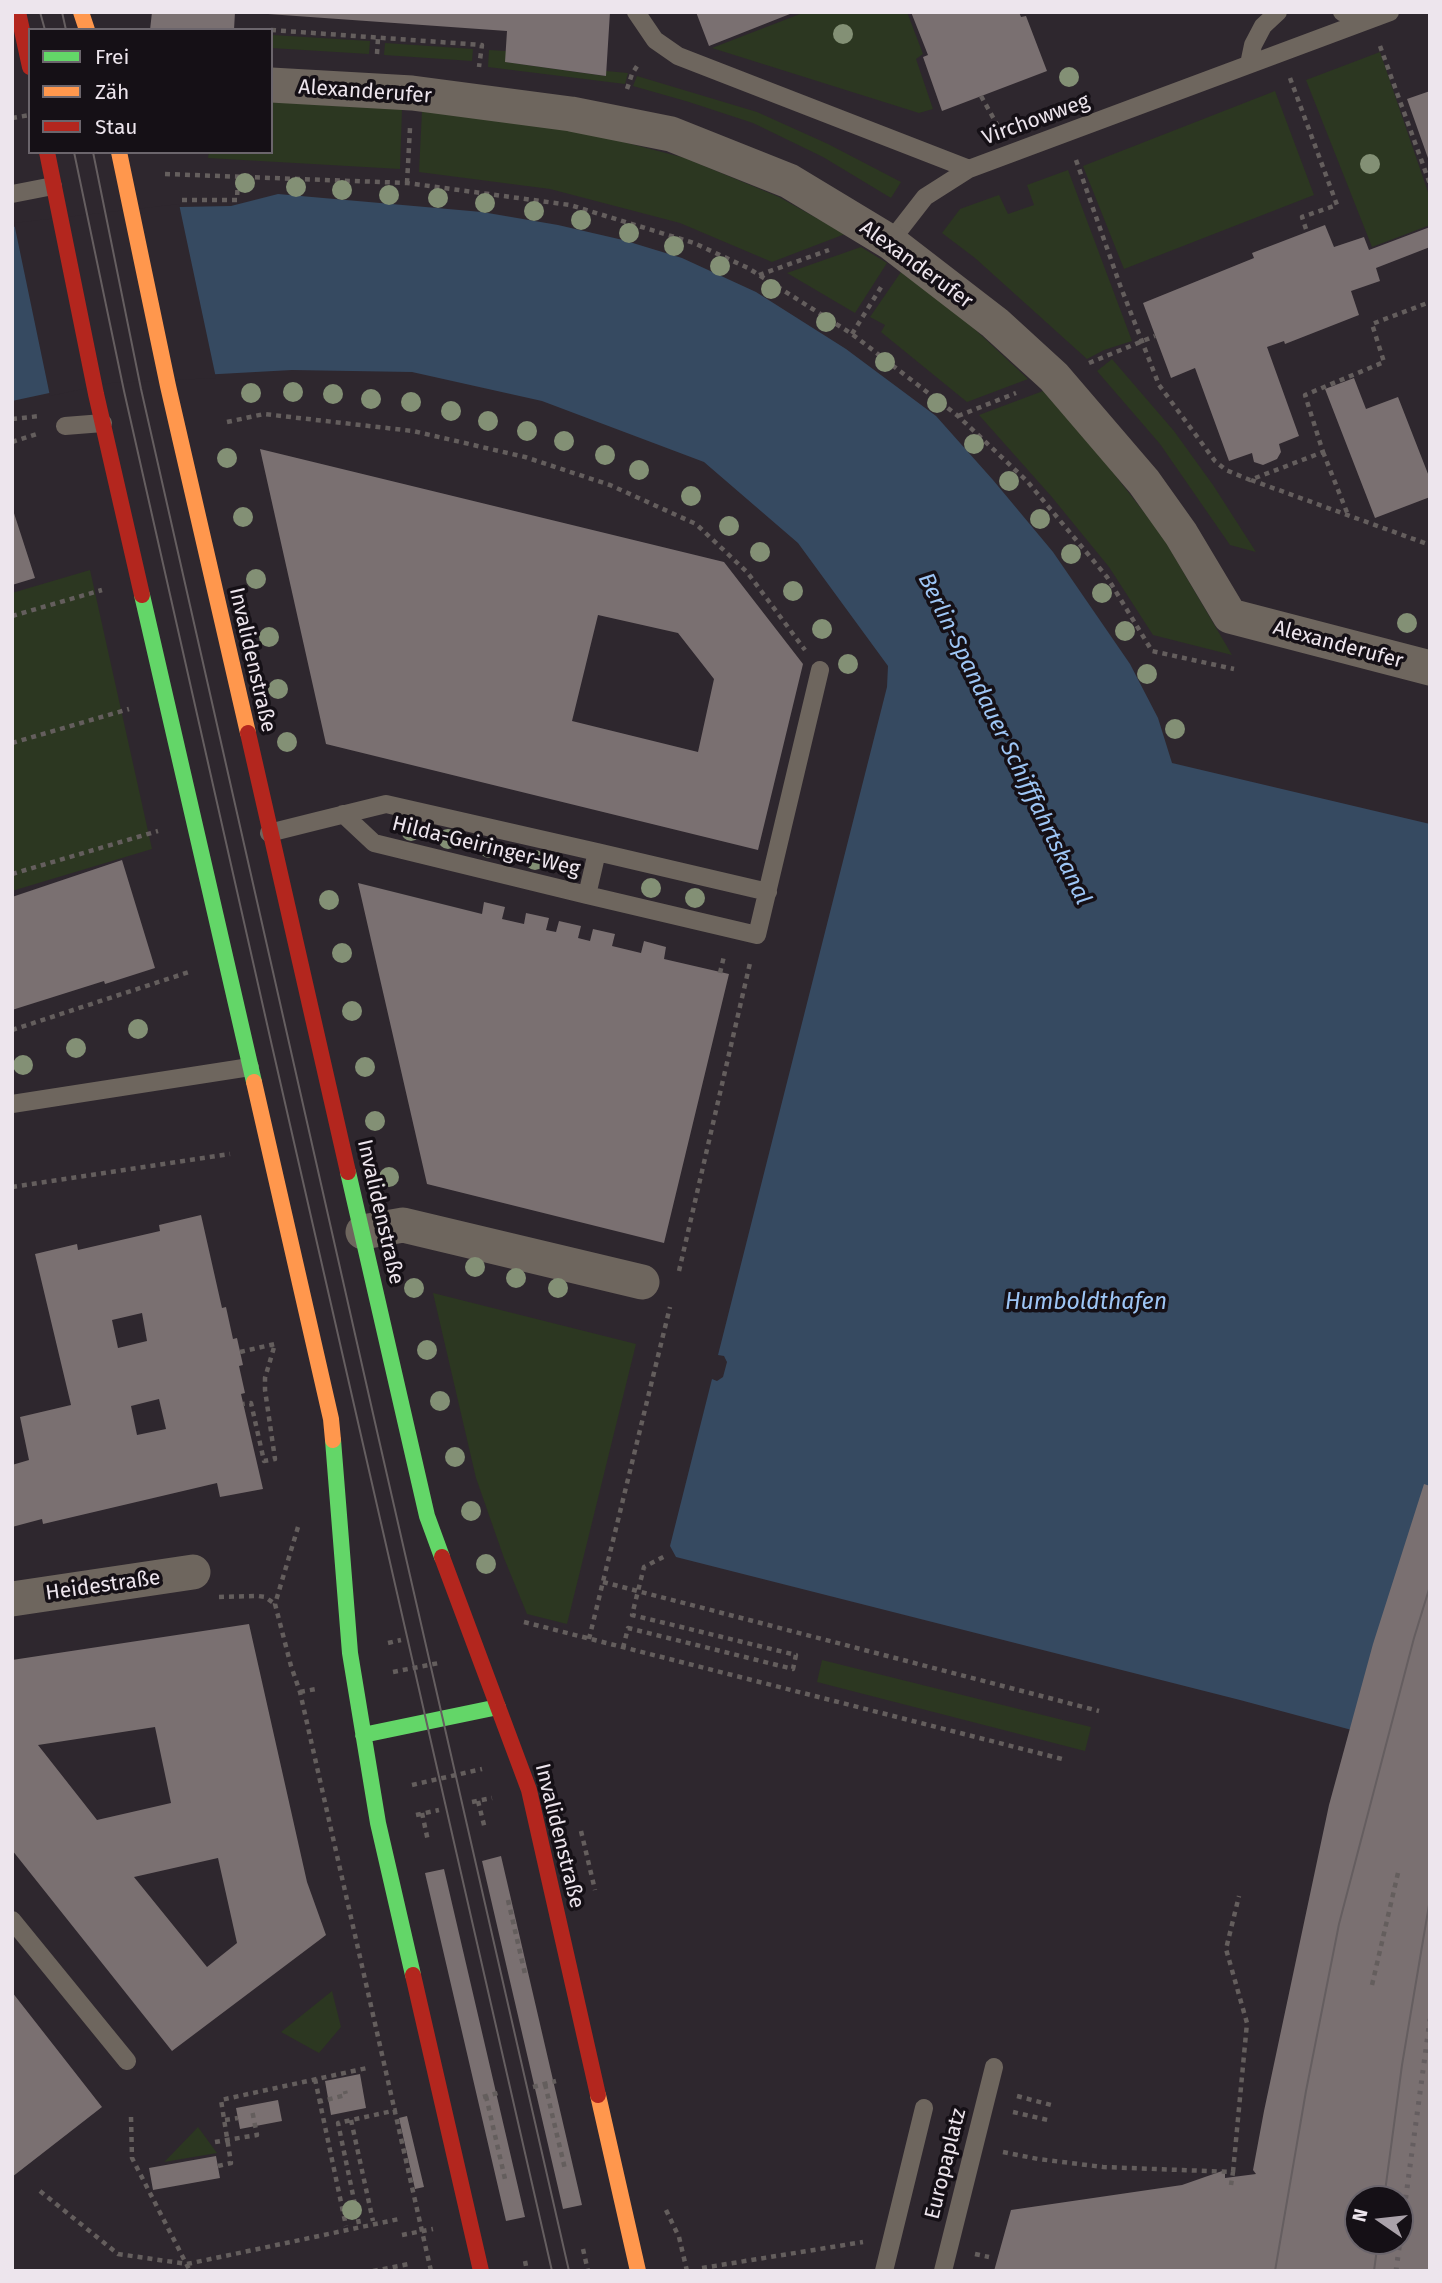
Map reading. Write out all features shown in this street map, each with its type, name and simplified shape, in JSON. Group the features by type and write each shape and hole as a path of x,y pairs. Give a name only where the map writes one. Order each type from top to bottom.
{"main road":[{"path":"18,12 28,58"},
{"path":"47,154 96,394 331,1419 350,1653 363,1735 481,2271"},
{"name":"Invalidenstraße","path":"119,154 168,386 427,1516 529,1790 638,2271"},
{"path":"363,1735 498,1707"}],"street":[{"name":"Alexanderufer","path":"273,85 412,93 571,114 671,134 789,181 889,242 995,323 1054,377 1144,482 1181,534 1230,616 1430,668"},
{"path":"363,1232 403,1225 642,1283"},
{"name":"Heidestraße","path":"12,1599 193,1573"}],"lane":[{"name":"Virchowweg","path":"636,12 655,40 678,56 969,169 1390,12"},
{"path":"1249,65 1253,45 1263,26 1278,12"},
{"path":"1342,12 1367,21"},
{"path":"889,242 925,197 969,169"},
{"path":"12,194 54,186"},
{"path":"65,426 103,423"},
{"path":"757,934 820,670"},
{"name":"Hilda-Geiringer-Weg","path":"269,833 386,804 768,892"},
{"name":"Hilda-Geiringer-Weg","path":"344,814 374,843 757,934"},
{"name":"Hilda-Geiringer-Weg","path":"587,895 597,852"},
{"path":"12,1104 250,1067"},
{"path":"12,1920 127,2061"},
{"name":"Europaplatz","path":"943,2271 994,2067"},
{"name":"Europaplatz","path":"884,2271 924,2108"}],"path":[{"path":"1367,21 1430,184"},
{"path":"273,30 482,45 477,79"},
{"path":"1281,53 1337,205 1302,217 1307,232"},
{"path":"981,96 1013,153"},
{"path":"1067,132 1120,285 1161,387 1215,461 1226,470 1250,480 1430,545"},
{"path":"165,174 407,183 570,205 694,243 759,275 852,334 958,416 1027,481 1098,566 1152,650 1234,669"},
{"path":"182,200 237,200 238,176"},
{"path":"759,275 889,242"},
{"path":"852,334 889,242"},
{"path":"1348,514 1304,395 1384,362 1372,324 1430,302"},
{"path":"1108,355 1155,336"},
{"path":"958,416 1054,377"},
{"path":"227,422 264,414 413,431 525,457 610,485 696,524 747,572 820,670"},
{"path":"12,419 45,416"},
{"path":"1250,480 1323,452"},
{"path":"12,616 107,589"},
{"path":"795,653 799,641"},
{"path":"12,743 122,710"},
{"path":"12,874 159,831"},
{"path":"677,1276 757,934"},
{"path":"12,1030 193,971"},
{"path":"12,1187 234,1154"},
{"path":"589,1640 671,1303"},
{"path":"240,1352 275,1345 265,1378 275,1459 264,1461 251,1403 243,1404"},
{"path":"623,1648 628,1628 793,1669 796,1655 632,1615 644,1567 667,1555"},
{"path":"193,1573 213,1598 258,1596 275,1604 300,1692 431,2271"},
{"path":"603,1582 1099,1711"},
{"path":"524,1622 1066,1759"},
{"path":"383,1644 401,1640"},
{"path":"300,1692 478,1653"},
{"path":"326,1805 519,1761"},
{"path":"478,1801 485,1829"},
{"path":"413,1815 439,1810"},
{"path":"422,1813 428,1841"},
{"path":"1372,1985 1398,1873"},
{"path":"1231,2185 1247,2023 1226,1949 1239,1896"},
{"path":"508,1900 525,1974"},
{"path":"218,2166 231,2163 221,2100 367,2068"},
{"path":"315,2079 346,2226"},
{"path":"533,2087 556,2081"},
{"path":"545,2084 565,2169"},
{"path":"317,2102 346,2095 345,2091"},
{"path":"475,2099 498,2093"},
{"path":"486,2096 505,2179"},
{"path":"986,2098 1055,2106"},
{"path":"986,2098 1052,2121"},
{"path":"323,2117 338,2123 408,2108"},
{"path":"215,2142 257,2135 252,2110"},
{"path":"131,2117 132,2158 190,2271"},
{"path":"225,2120 238,2118"},
{"path":"351,2119 373,2221"},
{"path":"338,2123 359,2224"},
{"path":"974,2146 1038,2159 1103,2167 1233,2172"},
{"path":"40,2191 118,2254 187,2264 399,2219"},
{"path":"402,2235 435,2229"},
{"path":"702,2268 892,2237"},
{"path":"583,2249 588,2271"},
{"path":"948,2249 989,2257"},
{"path":"525,2261 527,2271"},
{"path":"178,2271 187,2264"},
{"path":"373,2271 409,2264"}],"green space":[{"path":"800,12 907,12 923,54 916,59 933,109 919,113 712,48"},
{"path":"273,35 370,41 369,54 273,48"},
{"path":"385,43 473,49 472,61 384,55"},
{"path":"489,50 506,51 506,62 605,76 606,71 628,73 625,84 488,67"},
{"path":"1380,52 1430,198 1430,225 1372,247 1306,80"},
{"path":"637,76 757,112 828,144 901,182 891,198 823,157 753,123 633,86"},
{"path":"1275,91 1314,195 1124,269 1083,166"},
{"path":"273,102 402,109 400,169 208,158 209,154 273,154"},
{"path":"422,111 539,120 685,158 779,197 845,234 772,262 680,223 550,189 419,172"},
{"path":"1068,170 1132,341 1087,359 975,258 942,233 960,209 999,195 1008,214 1034,205 1027,185"},
{"path":"861,247 887,263 855,313 787,273"},
{"path":"901,272 966,321 1028,379 967,402 881,332 885,325 870,317"},
{"path":"1112,359 1174,431 1256,552 1230,545 1160,444 1097,371"},
{"path":"1043,391 1104,461 1161,534 1232,655 1153,635 1109,567 979,415"},
{"path":"90,570 152,849 12,891 12,593"},
{"path":"433,1293 636,1344 567,1624 527,1614 504,1558 476,1478"},
{"path":"822,1660 1091,1727 1085,1751 817,1682"},
{"path":"332,1991 341,2027 319,2053 281,2032"},
{"path":"198,2127 217,2153 164,2162 174,2152"}],"water":[{"name":"Humboldthafen","path":"278,194 482,212 558,225 623,240 682,258 756,292 846,349 936,416 993,480 1053,552 1130,664 1158,718 1172,763 1430,824 1430,1751 676,1557 670,1546 712,1379 717,1381 723,1377 727,1362 724,1356 718,1355 887,687 888,666 798,543 704,462 542,401 412,372 292,370 110,380 12,401 12,227 180,207 231,206"}],"pier":[{"path":"179,204 216,378 111,383 50,396 14,223"}],"building":[{"path":"152,12 235,12 234,28 150,28"},
{"path":"268,12 610,12 606,76 505,62 507,31"},
{"path":"696,12 795,12 709,46"},
{"path":"911,12 1019,12 1021,17 1026,16 1047,71 942,111 923,57 928,55"},
{"path":"1430,91 1430,160 1429,161 1407,99"},
{"path":"1325,225 1334,247 1364,237 1369,250 1430,227 1430,247 1376,268 1380,281 1351,291 1359,315 1285,344 1284,341 1267,347 1299,436 1279,444 1281,452 1277,459 1263,465 1254,462 1252,453 1229,461 1195,368 1171,378 1143,303 1254,258 1252,253"},
{"path":"1354,378 1366,409 1398,397 1430,479 1430,497 1375,518 1325,389"},
{"path":"260,449 724,562 803,664 758,850 326,744","holes":["598,615 678,633 714,679 698,752 572,721"]},
{"path":"12,507 35,578 12,585"},
{"path":"122,860 155,968 12,1010 12,897"},
{"path":"358,883 482,914 484,902 505,907 502,919 524,924 526,913 549,918 546,930 556,932 559,921 581,926 578,938 590,941 593,929 615,934 612,946 641,953 644,941 666,947 664,959 729,974 664,1243 427,1184"},
{"path":"201,1215 222,1308 226,1307 233,1339 237,1338 245,1393 241,1394 263,1489 220,1497 217,1483 43,1524 42,1519 12,1527 12,1465 29,1460 20,1417 71,1405 35,1254 77,1244 78,1250 160,1231 159,1225","holes":["142,1313 147,1341 118,1348 112,1320","159,1399 166,1429 137,1435 131,1406"]},
{"path":"1424,1484 1430,1486 1430,2271 994,2271 1011,2210 1182,2185 1225,2170 1225,2178 1256,2174 1253,2170 1264,2111 1329,1805 1373,1644"},
{"path":"249,1624 307,1882 326,1935 172,2051 12,1850 12,1660","holes":["155,1727 171,1803 97,1820 38,1745","218,1858 237,1943 207,1967 134,1877"]},
{"path":"501,1856 582,2205 563,2209 482,1861"},
{"path":"444,1869 525,2217 506,2221 425,1873"},
{"path":"12,1992 102,2107 12,2177"},
{"path":"360,2074 366,2108 331,2115 325,2081"},
{"path":"278,2100 282,2121 240,2129 236,2108"},
{"path":"407,2116 424,2187 415,2189 399,2118"},
{"path":"216,2156 220,2178 153,2190 149,2168"}],"tram line":[{"path":"40,12 44,28"},
{"path":"62,12 66,28"},
{"path":"74,154 124,391 552,2271"},
{"path":"93,154 141,389 569,2271"},
{"path":"1275,2271 1306,2091 1339,1924 1430,1586"},
{"path":"1386,2185 1402,2065 1430,1899"},
{"path":"1374,2271 1376,2255"}],"railway":[{"path":"1407,2185 1430,2019"},
{"path":"1396,2271 1398,2255"}],"traffic: fast":[{"path":"142,595 254,1082"},
{"path":"348,1172 427,1516 442,1557"},
{"path":"333,1440 350,1653 378,1823 413,1975"},
{"path":"363,1735 498,1707"}],"traffic: slow":[{"path":"81,12 86,28"},
{"path":"119,154 168,386 248,733"},
{"path":"254,1082 331,1419 333,1440"},
{"path":"598,2095 638,2271"}],"traffic: jam":[{"path":"18,12 28,58"},
{"path":"47,154 96,394 142,595"},
{"path":"248,733 348,1172"},
{"path":"442,1557 529,1790 598,2095"},
{"path":"413,1975 481,2271"}],"water label":[{"name":"Berlin-Spandauer Schifffahrtskanal","path":"1004,739"}]}
